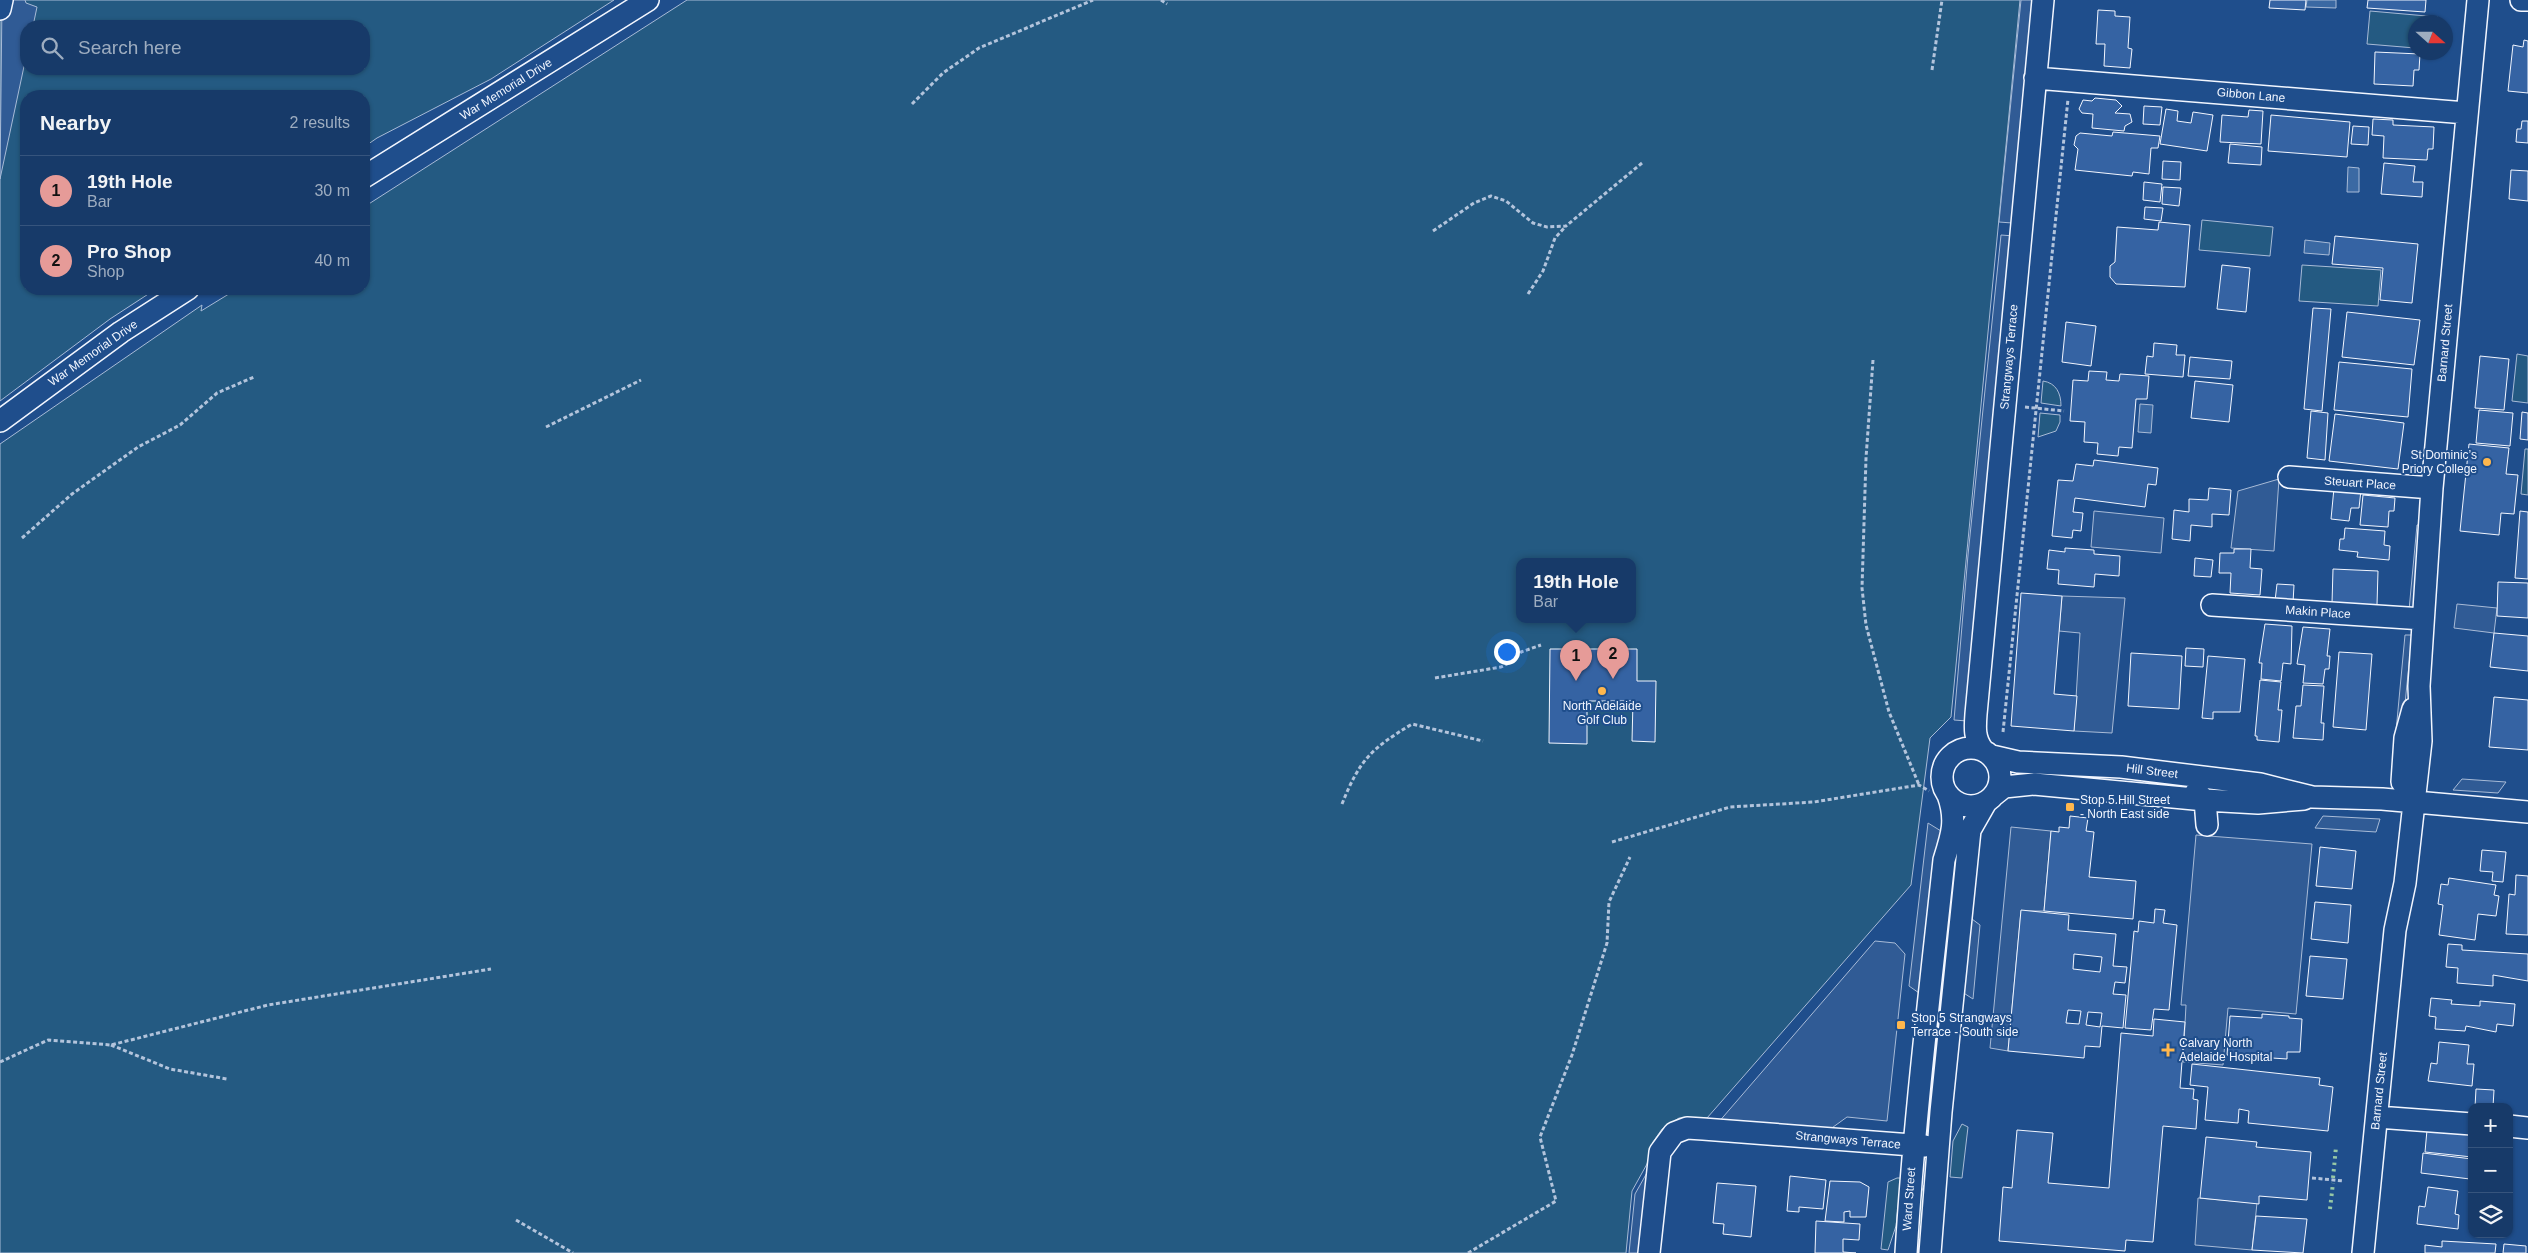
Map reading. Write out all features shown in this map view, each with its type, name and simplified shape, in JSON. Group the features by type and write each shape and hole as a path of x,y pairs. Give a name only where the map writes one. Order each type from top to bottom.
{"street":[{"path":"0,9 2,0"},
{"name":"War Memorial Drive","path":"370,173 648,0"},
{"name":"Strangways Terrace","path":"1987,753 1976,739 1976,714 2043,0"},
{"name":"Barnard Street","path":"2363,1253 2395,930 2405,883 2407,802 2421,741 2419,686 2432,488 2478,0"},
{"path":"2522,0 2528,0"},
{"name":"Gibbon Lane","path":"2035,78 2466,113"},
{"name":"War Memorial Drive","path":"0,421 121,332 179,295"},
{"name":"Steuart Place","path":"2289,477 2432,488"},
{"name":"Makin Place","path":"2212,605 2423,619"},
{"name":"Strangways Terrace","path":"1959,751 1970,733 1976,714"},
{"path":"1913,1145 1938,1148 1970,830 1998,788 2000,771 1987,753 1967,748 1950,757 1943,770 1941,794 1970,806 1990,798"},
{"name":"Hill Street","path":"1987,753 2018,762 2121,767 2260,784 2312,797"},
{"path":"2083,788 2085,765"},
{"path":"2121,767 2138,781 2185,785 2206,800 2207,825"},
{"name":"Hill Street","path":"1990,798 2004,787 2016,784 2258,803 2312,797 2407,802 2528,812"},
{"name":"Strangways Terrace","path":"1649,1253 1660,1152 1669,1138 1680,1130 1703,1128 1913,1145 1944,860 1950,841 1954,816 1941,794"},
{"path":"1939,902 1962,904"},
{"path":"1926,1019 1950,1020"},
{"path":"2377,1117 2468,1124"},
{"path":"2513,1126 2528,1128"},
{"name":"Ward Street","path":"1906,1253 1913,1145"},
{"name":"Ward Street","path":"1930,1253 1938,1148"}],"path":[{"path":"912,104 944,73 980,48 1093,0"},
{"path":"1161,0 1167,4"},
{"path":"1932,70 1942,0"},
{"path":"2004,732 2068,97"},
{"path":"1528,294 1543,271 1555,238 1566,226 1642,163"},
{"path":"1433,230 1474,203 1491,196 1506,201 1533,223 1548,226 1566,226"},
{"path":"1873,360 1866,458 1862,588 1866,625 1889,712 1919,785"},
{"path":"22,538 72,494 138,447 180,425 217,393 254,377"},
{"path":"546,427 641,380"},
{"path":"2005,406 2064,411"},
{"path":"1435,678 1501,667 1513,661 1521,652 1541,645"},
{"path":"1342,804 1353,775 1377,746 1412,724 1484,741"},
{"path":"1612,842 1730,807 1814,802 1919,785 1941,794"},
{"path":"1468,1253 1556,1200 1540,1137 1572,1055 1607,943 1609,902 1630,857"},
{"path":"110,1045 268,1005 491,969"},
{"path":"0,1062 48,1040 110,1045 170,1069 227,1079"},
{"path":"2312,1178 2344,1181"},
{"path":"516,1220 573,1253"}],"shaded area":[{"path":"0,0 614,0 491,79 370,143 370,90 20,90 20,295 147,295 110,319 0,401"},
{"path":"2,0 25,0 26,3 37,7 34,20 20,20 20,75 22,75 0,179"},
{"path":"687,0 2020,0 1951,717 1930,738 1911,885 1707,1118 1679,1118 1662,1129 1653,1142 1647,1164 1632,1191 1626,1253 0,1253 0,444 202,305 201,311 227,295 370,295 370,203"},
{"path":"2021,0 2034,0 2012,223 1999,222"},
{"path":"2307,0 2336,0 2336,8 2306,7"},
{"path":"2370,11 2415,15 2408,15 2408,47 2367,44"},
{"path":"2348,167 2359,168 2359,192 2347,192"},
{"path":"2202,220 2273,227 2270,256 2199,250"},
{"path":"2001,235 2014,236 1967,721 1954,720 1968,555"},
{"path":"2305,240 2330,243 2329,255 2304,253"},
{"path":"2302,265 2381,270 2378,306 2299,301"},
{"path":"2517,354 2528,356 2528,403 2512,401"},
{"path":"2043,381 2048,382 2057,389 2061,406 2041,403"},
{"path":"2140,404 2153,405 2151,433 2138,432"},
{"path":"2040,413 2060,415 2060,422 2056,431 2038,437"},
{"path":"2525,449 2528,449 2528,495 2521,494"},
{"path":"2279,479 2274,551 2231,548 2238,491"},
{"path":"2094,511 2164,518 2161,553 2091,547"},
{"path":"2417,525 2423,525 2415,611 2409,610"},
{"path":"2062,596 2125,598 2112,733 2074,731 2080,633 2059,631"},
{"path":"2457,604 2497,608 2494,633 2454,628"},
{"path":"2405,635 2412,635 2401,743 2395,742"},
{"path":"2462,779 2506,782 2498,793 2453,790"},
{"path":"2323,816 2380,819 2376,832 2315,828"},
{"path":"1928,823 1941,831 1922,995 1909,986"},
{"path":"2011,827 2051,831 2044,911 2021,911 2008,1051 1990,1048"},
{"path":"2196,835 2312,844 2296,1014 2228,1008 2223,1065 2183,1062 2186,1005 2181,1005"},
{"path":"1968,916 1980,925 1973,999 1959,990"},
{"path":"1875,941 1895,943 1905,954 1887,1121 1847,1117 1829,1130 1717,1124"},
{"path":"1962,1124 1968,1127 1962,1178 1950,1177 1953,1141"},
{"path":"1653,1162 1644,1253 1629,1253 1635,1194"},
{"path":"1901,1178 1896,1226 1888,1250 1881,1249 1888,1182"},
{"path":"1924,1185 1926,1186 1923,1240 1915,1239 1920,1196"},
{"path":"2198,1198 2257,1203 2252,1250 2195,1245"}],"building":[{"path":"2270,0 2306,0 2305,10 2269,8"},
{"path":"2368,0 2426,0 2425,12 2367,8"},
{"path":"2098,10 2115,11 2115,16 2130,17 2128,48 2132,49 2130,68 2104,66 2105,44 2096,44"},
{"path":"2524,40 2528,41 2528,93 2508,91 2513,45 2523,47"},
{"path":"2375,52 2408,53 2408,60 2420,60 2419,70 2414,70 2413,86 2374,84"},
{"path":"2095,98 2116,100 2122,106 2115,113 2130,114 2132,122 2125,126 2124,131 2092,128 2093,114 2082,113 2079,109 2083,100 2092,101"},
{"path":"2144,106 2162,107 2160,125 2143,124"},
{"path":"2166,109 2178,111 2177,121 2191,123 2193,112 2213,115 2207,151 2160,144"},
{"path":"2249,110 2263,111 2261,144 2220,142 2222,115 2248,117"},
{"path":"2271,115 2350,122 2347,157 2268,151"},
{"path":"2373,119 2393,120 2393,125 2434,127 2433,149 2428,149 2427,160 2383,158 2384,136 2372,135"},
{"path":"2522,121 2528,121 2528,143 2516,142 2517,129 2521,129"},
{"path":"2353,126 2369,127 2368,145 2351,144"},
{"path":"2113,132 2160,136 2158,148 2151,148 2149,174 2133,172 2132,176 2075,170 2078,149 2074,145 2076,136 2080,133 2112,136"},
{"path":"2230,144 2262,147 2261,165 2228,163"},
{"path":"2163,161 2181,162 2180,180 2162,179"},
{"path":"2384,163 2415,166 2413,182 2423,182 2422,197 2381,194"},
{"path":"2511,170 2528,171 2528,201 2509,199"},
{"path":"2144,182 2162,184 2160,202 2143,200"},
{"path":"2163,187 2181,188 2179,206 2162,204"},
{"path":"2145,207 2163,208 2161,221 2144,219"},
{"path":"2159,222 2190,225 2185,287 2116,284 2110,277 2110,266 2115,262 2117,227 2158,230"},
{"path":"2335,236 2418,244 2412,303 2380,300 2383,268 2332,264"},
{"path":"2222,265 2250,268 2246,312 2217,309"},
{"path":"2313,308 2331,309 2322,411 2304,409"},
{"path":"2347,312 2420,320 2414,365 2342,357"},
{"path":"2066,322 2096,326 2091,366 2062,362"},
{"path":"2154,343 2177,345 2176,355 2185,355 2183,377 2145,374 2147,356 2153,357"},
{"path":"2480,356 2509,359 2504,410 2475,408"},
{"path":"2190,357 2232,361 2230,379 2188,376"},
{"path":"2339,362 2412,369 2408,417 2334,410"},
{"path":"2089,371 2107,372 2106,380 2119,381 2120,374 2149,376 2147,399 2136,399 2132,448 2119,447 2118,456 2097,454 2098,443 2084,442 2085,422 2070,421 2073,380 2088,381"},
{"path":"2195,381 2233,385 2229,422 2191,418"},
{"path":"2479,410 2513,413 2510,446 2476,443"},
{"path":"2311,411 2328,413 2325,460 2307,458"},
{"path":"2522,412 2528,413 2528,440 2520,439"},
{"path":"2335,414 2404,423 2398,469 2329,461"},
{"path":"2469,444 2509,448 2506,474 2518,475 2514,514 2501,513 2499,535 2460,531"},
{"path":"2094,460 2158,468 2156,485 2148,484 2145,507 2075,498 2073,512 2083,513 2081,531 2073,530 2072,538 2052,536 2058,480 2073,481 2076,464 2093,466"},
{"path":"2209,488 2231,490 2229,515 2212,514 2212,527 2191,525 2190,541 2172,539 2174,510 2189,512 2189,499 2208,500"},
{"path":"2334,488 2361,490 2359,508 2351,508 2349,521 2331,519"},
{"path":"2363,495 2395,498 2394,511 2389,511 2388,527 2360,525"},
{"path":"2520,511 2528,512 2528,579 2515,578"},
{"path":"2345,528 2385,531 2384,545 2390,546 2389,560 2357,557 2358,552 2339,550 2340,539 2344,539"},
{"path":"2065,548 2094,550 2094,554 2120,556 2119,576 2095,574 2094,587 2058,584 2059,570 2047,569 2049,550 2065,552"},
{"path":"2234,549 2251,549 2250,568 2262,569 2260,595 2230,593 2231,573 2219,573 2220,553 2234,553"},
{"path":"2195,558 2213,560 2211,577 2194,576"},
{"path":"2333,569 2378,571 2377,605 2332,603"},
{"path":"2498,582 2528,583 2528,618 2497,616"},
{"path":"2277,584 2294,585 2293,603 2275,601"},
{"path":"2021,593 2062,596 2054,694 2077,696 2074,731 2011,726"},
{"path":"2265,624 2292,626 2291,664 2283,663 2281,681 2261,679 2262,663 2259,663"},
{"path":"2303,627 2330,629 2327,656 2330,656 2329,669 2325,669 2323,684 2303,683 2305,665 2297,664"},
{"path":"2494,633 2528,636 2528,671 2490,667"},
{"path":"2186,648 2204,649 2203,667 2185,666"},
{"name":"North Adelaide Golf Club","path":"1550,649 1637,649 1637,681 1656,681 1655,742 1632,741 1633,701 1587,701 1587,744 1549,743"},
{"path":"2339,652 2372,654 2366,730 2333,727"},
{"path":"2131,653 2182,656 2179,709 2128,706"},
{"path":"2208,656 2245,659 2240,712 2213,712 2213,719 2202,718"},
{"path":"2260,680 2281,682 2278,710 2282,710 2279,742 2257,740 2257,736 2255,736"},
{"path":"2303,685 2324,686 2321,723 2324,723 2323,740 2293,738 2296,706 2301,706"},
{"path":"2494,697 2528,700 2528,750 2489,747"},
{"path":"2070,816 2088,818 2086,831 2094,832 2089,877 2136,881 2133,919 2044,911 2051,831 2059,832 2059,827 2069,828"},
{"path":"2320,847 2356,851 2352,889 2316,886"},
{"path":"2482,850 2506,852 2503,882 2492,881 2493,872 2480,871"},
{"path":"2516,875 2528,876 2528,935 2506,934 2509,894 2515,895"},
{"path":"2449,878 2496,885 2494,895 2499,896 2496,916 2478,914 2475,940 2439,935 2443,905 2438,904 2441,884 2448,885"},
{"path":"2315,902 2351,905 2348,943 2311,939"},
{"path":"2155,909 2165,910 2163,923 2177,925 2169,1010 2154,1009 2151,1030 2125,1028 2134,931 2138,932 2139,921 2154,923"},
{"path":"2021,910 2069,915 2068,930 2116,934 2113,966 2127,967 2125,983 2115,982 2113,994 2126,995 2123,1028 2102,1026 2100,1047 2085,1046 2084,1058 2008,1051","holes":["2074,954 2102,957 2100,972 2073,969","2068,1010 2081,1011 2079,1024 2066,1023","2088,1012 2102,1013 2100,1027 2086,1025"]},
{"path":"2448,944 2462,945 2462,950 2528,954 2528,981 2493,975 2493,986 2457,983 2458,968 2446,967"},
{"path":"2310,956 2347,959 2343,999 2306,996"},
{"path":"2431,998 2452,1000 2451,1004 2480,1006 2480,1001 2515,1004 2513,1026 2497,1024 2496,1032 2466,1026 2465,1031 2435,1029 2436,1017 2429,1016"},
{"path":"2262,1014 2302,1019 2300,1052 2287,1052 2287,1059 2227,1055 2230,1016 2262,1018"},
{"path":"2154,1019 2185,1022 2180,1088 2194,1089 2193,1099 2198,1100 2196,1129 2163,1126 2153,1242 2126,1240 2125,1251 1999,1241 2003,1187 2012,1188 2017,1130 2053,1133 2048,1183 2109,1188 2121,1033 2153,1036"},
{"path":"2439,1042 2469,1045 2467,1064 2474,1064 2472,1086 2428,1081 2431,1063 2437,1064"},
{"path":"2192,1064 2320,1078 2319,1085 2333,1087 2328,1131 2248,1123 2249,1111 2239,1109 2238,1123 2205,1120 2208,1087 2190,1085"},
{"path":"2476,1089 2494,1090 2493,1103 2475,1103"},
{"path":"2427,1130 2468,1135 2468,1157 2425,1152"},
{"path":"2206,1137 2257,1142 2256,1147 2311,1152 2307,1200 2259,1196 2259,1204 2200,1198"},
{"path":"2423,1153 2468,1159 2468,1179 2421,1173"},
{"path":"1790,1176 1826,1180 1823,1209 1799,1207 1799,1212 1787,1211"},
{"path":"1830,1181 1860,1182 1869,1187 1866,1217 1850,1217 1850,1211 1844,1212 1844,1222 1825,1221"},
{"path":"1717,1183 1756,1186 1751,1237 1723,1234 1724,1224 1713,1223"},
{"path":"2428,1187 2458,1191 2455,1214 2459,1215 2458,1229 2417,1224 2419,1206 2425,1207"},
{"path":"2256,1216 2307,1219 2303,1253 2252,1250"},
{"path":"1816,1221 1860,1224 1859,1240 1843,1239 1843,1252 1856,1253 1815,1253"},
{"path":"2442,1241 2496,1244 2495,1253 2425,1253 2425,1245 2442,1247"},
{"path":"2504,1244 2526,1246 2526,1253 2503,1253"}],"hedge":[{"path":"2333,1178 2336,1147"},
{"path":"2330,1209 2333,1183"}],"place":[{"name":"St Dominic’s Priory College","path":"2487,462"},
{"name":"Pro Shop","path":"1613,679"},
{"name":"19th Hole","path":"1576,681"},
{"name":"North Adelaide Golf Club","path":"1602,691"},
{"name":"Stop 5 Hill Street - North East side","path":"2070,807"},
{"name":"Stop 5 Strangways Terrace - South side","path":"1901,1025"},
{"name":"Calvary North Adelaide Hospital","path":"2168,1050"}]}
